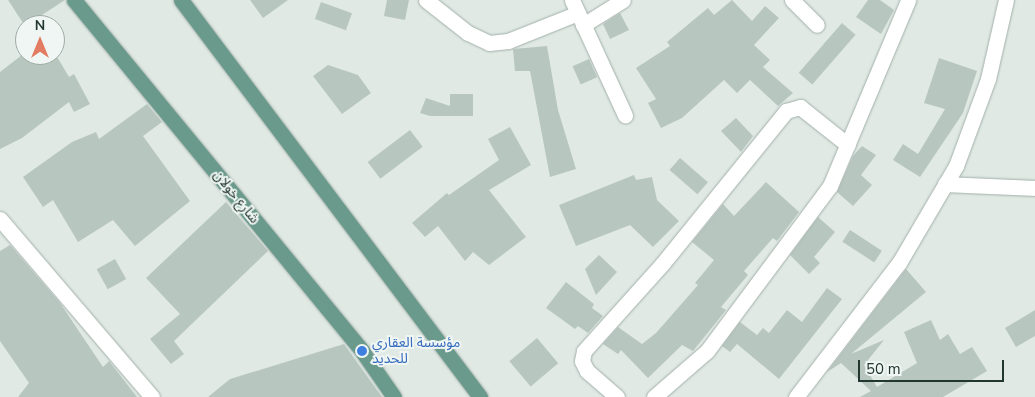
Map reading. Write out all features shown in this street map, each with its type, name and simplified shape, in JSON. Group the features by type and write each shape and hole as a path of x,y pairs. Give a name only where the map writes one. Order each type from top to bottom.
{"main road":[{"name":"شارع خولان","path":"74,0 362,351 394,397"},
{"path":"181,0 480,397"}],"street":[{"path":"426,0 468,33 489,43 508,42 577,13 623,0"},
{"path":"792,0 817,25"},
{"path":"654,397 707,351 770,270 830,186 908,0"},
{"path":"796,397 899,263 956,166 988,79 1006,0"},
{"path":"577,13 626,115"},
{"path":"617,397 587,370 582,361 584,351 669,256 786,110 800,107 848,145"},
{"path":"946,184 1035,188"},
{"path":"0,219 152,397"}],"building":[{"path":"8,0 65,0 42,15 18,15"},
{"path":"250,0 288,0 263,18"},
{"path":"387,0 409,0 405,20 384,16"},
{"path":"732,0 752,21 765,6 779,18 754,45 770,60 763,67 793,93 778,106 750,80 737,93 724,80 682,118 661,128 648,103 656,99 636,68 670,46 667,42 708,8 714,15"},
{"path":"868,0 880,0 894,10 881,34 856,17"},
{"path":"321,2 352,13 346,30 315,19"},
{"path":"620,13 629,30 610,39 603,24"},
{"path":"842,23 856,35 812,85 799,73"},
{"path":"547,46 558,110 576,169 550,177 530,71 515,71 513,49"},
{"path":"939,58 977,71 963,113 920,177 893,160 903,144 918,154 945,109 924,103"},
{"path":"589,59 597,77 581,85 573,66"},
{"path":"15,60 15,65 62,65 69,77 74,74 90,104 74,112 69,102 22,138 0,149 0,72"},
{"path":"328,65 358,75 371,93 342,114 313,76"},
{"path":"450,94 473,94 473,116 430,116 420,113 426,98 450,106"},
{"path":"147,104 162,122 143,136 190,201 135,246 113,220 78,242 53,200 43,207 23,177 72,142 96,132 99,139"},
{"path":"736,118 753,136 741,152 721,131"},
{"path":"510,127 531,165 489,190 526,237 489,265 473,252 465,261 438,226 425,237 412,223 447,193 449,195 499,160 488,139"},
{"path":"410,130 423,147 380,179 368,162"},
{"path":"862,146 876,155 861,175 872,185 853,206 837,192 853,156"},
{"path":"680,158 708,182 697,194 670,170"},
{"path":"634,175 636,180 652,177 657,200 679,221 653,247 630,225 576,246 559,205"},
{"path":"766,182 799,212 777,241 773,238 744,271 748,275 721,307 726,310 693,351 682,345 648,378 621,350 618,354 603,344 618,327 642,344 656,333 698,285 695,283 714,260 692,242 723,204 734,216"},
{"path":"226,202 268,251 174,341 184,354 171,364 150,339 180,314 146,278"},
{"path":"818,217 835,232 814,257 820,263 809,274 790,255"},
{"path":"850,230 882,251 874,262 842,242"},
{"path":"10,245 60,303 103,367 109,361 137,397 18,397 29,383 0,341 0,251"},
{"path":"599,255 617,272 596,295 585,269"},
{"path":"115,259 126,279 108,289 97,269"},
{"path":"906,269 926,292 851,354 884,340 864,365 877,387 917,363 904,332 931,320 940,340 948,334 960,354 972,347 987,371 943,397 860,397 871,391 841,363 827,372"},
{"path":"566,282 594,304 592,308 603,316 588,333 578,326 575,329 546,308"},
{"path":"827,288 842,299 779,379 737,344 730,352 722,346 740,322 757,335 763,328 769,333 787,310 802,322"},
{"path":"1035,310 1035,336 1016,347 1005,328"},
{"path":"537,338 558,363 531,386 509,361"},
{"path":"344,344 382,397 208,397 230,379"}],"place":[{"name":"مؤسسة العقاري للحديد","path":"362,351"}]}
